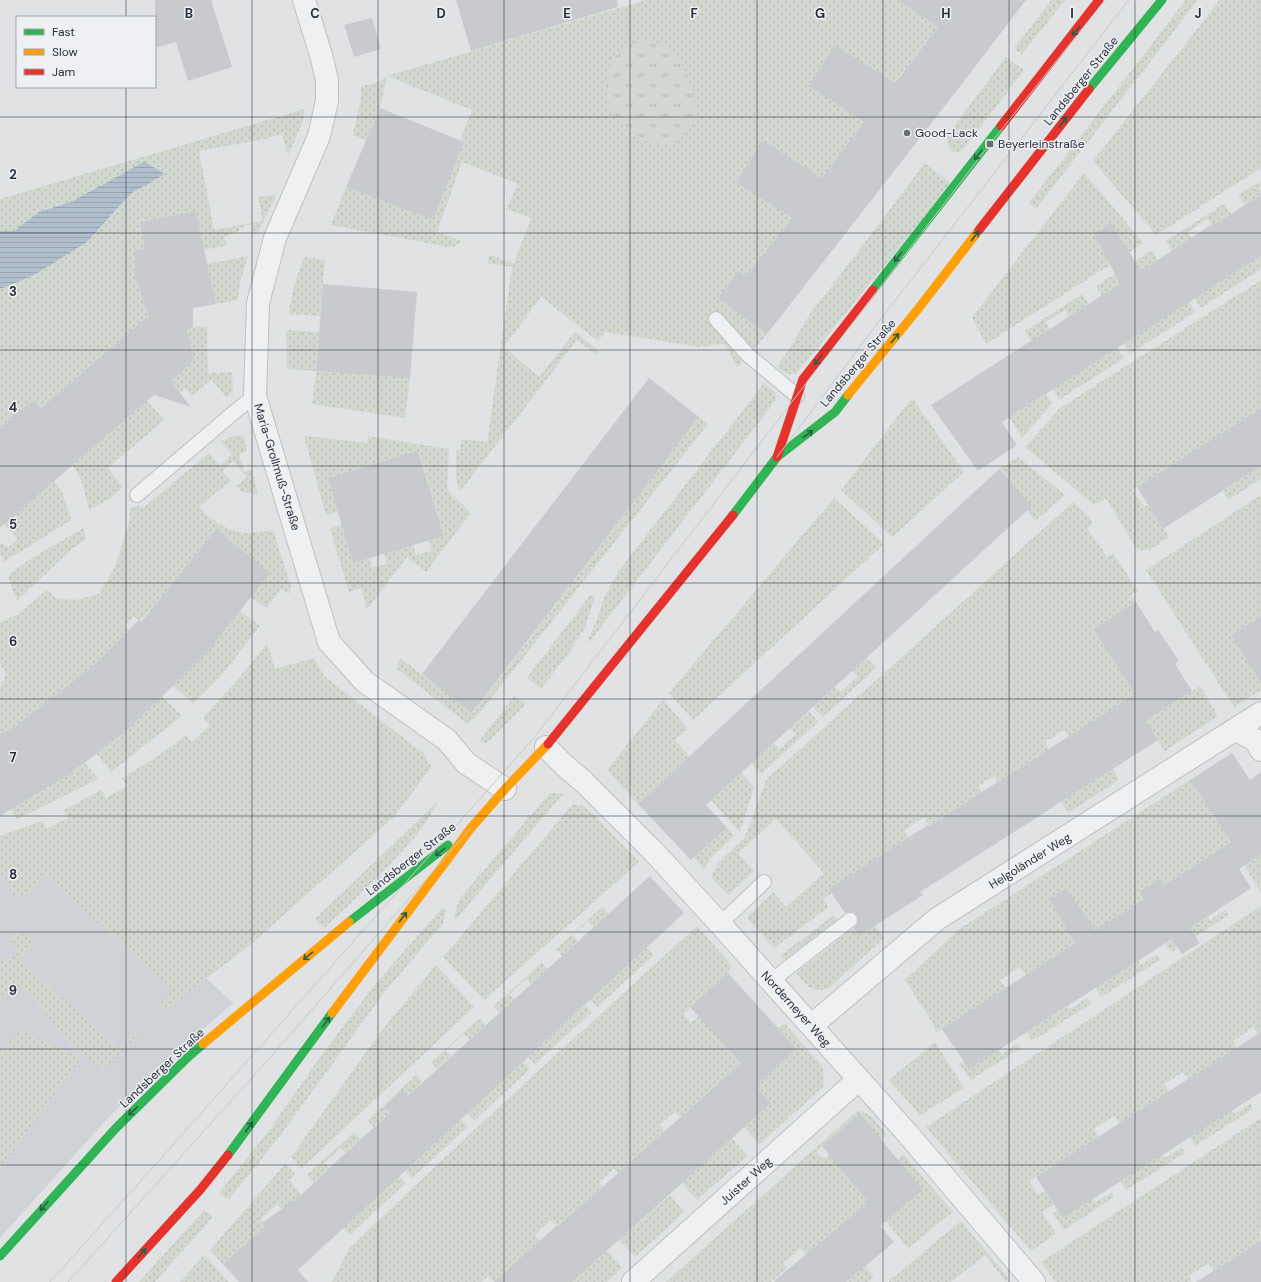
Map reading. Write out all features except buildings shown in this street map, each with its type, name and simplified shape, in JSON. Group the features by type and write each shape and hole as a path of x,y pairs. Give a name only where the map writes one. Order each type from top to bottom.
{"street":[{"name":"Maria-Grollmuß-Straße","path":"304,0 327,80 327,101 319,136 275,238 258,303 256,396 329,642 365,682 447,740 466,763 504,789"},
{"path":"471,828 504,789 546,747 734,513 776,457 803,379 1099,0"},
{"name":"Landsberger Straße","path":"776,457 835,412 918,309 1072,110 1162,0"},
{"name":"Helgoländer Weg","path":"811,1026 937,919 1261,713"},
{"path":"1236,730 1255,740 1261,750"},
{"name":"Norderneyer Weg","path":"546,747 584,782 654,852 720,924 907,1133 1034,1282"},
{"name":"Landsberger Straße","path":"0,1256 116,1128 188,1057 338,931 471,828"},
{"name":"Landsberger Straße","path":"116,1282 200,1190 226,1158 364,970 471,828"},
{"name":"Juister Weg","path":"633,1282 859,1079"}],"lane":[{"path":"716,319 748,355 797,396"},
{"path":"137,495 238,409 256,396"},
{"path":"720,924 764,882"},
{"path":"772,982 785,970 850,920"}],"shaded area":[{"path":"76,856 233,1003 145,1081 104,1122 0,1238 0,867"}],"green space":[{"path":"646,0 897,0 938,27 883,97 865,65 834,45 810,86 864,122 811,193 790,163 792,159 762,140 736,181 792,218 746,276 738,271 718,298 767,334 737,368 729,351 723,344 699,347 605,332 598,341 541,297 504,347 539,377 575,332 597,349 598,356 577,340 462,489 459,490 456,477 456,451 460,450 462,439 487,442 512,267 487,263 490,255 514,264 531,218 506,209 518,184 462,162 437,232 462,241 456,246 448,247 331,225 346,187 433,220 464,142 460,140 472,110 387,76"},
{"path":"1052,0 1065,0 1022,54 1014,48"},
{"path":"1186,0 1198,0 1036,209 1029,203"},
{"path":"1220,0 1261,0 1261,168 1156,235 1093,161"},
{"path":"645,39 657,43 672,51 680,61 689,79 695,101 694,120 684,135 674,143 652,143 638,138 626,130 616,119 608,104 606,96 607,80 609,69 613,60 623,50"},
{"path":"1006,57 1024,70 966,146 957,153 951,151 948,144 947,135"},
{"path":"387,76 380,108 366,140 353,135 361,99 361,86 377,83"},
{"path":"305,109 303,121 288,156 282,134 260,140 199,151 214,230 263,221 258,197 274,195 275,198 257,234 255,235 251,224 224,237 227,245 204,250 196,211 140,222 145,249 134,251 135,276 142,295 151,293 154,311 41,408 35,400 16,413 1,428 7,434 0,440 0,199"},
{"path":"925,163 951,184 796,374 786,374 777,367 808,317"},
{"path":"1084,173 1144,243 986,344 972,317"},
{"path":"1261,181 1261,185 1258,187 1261,190 1261,195 1245,205 1238,195"},
{"path":"1224,204 1231,214 1212,226 1207,219 1188,232 1192,239 1172,251 1166,241"},
{"path":"1152,250 1158,261 1102,296 1096,286"},
{"path":"248,256 239,288 238,300 216,304 207,264"},
{"path":"304,257 325,260 320,316 290,314 289,312 294,286"},
{"path":"1260,257 1261,269 1201,308 1194,298"},
{"path":"1261,280 1261,408 1133,490 1144,507 1148,505 1169,537 1149,550 1140,550 1136,548 1106,498 1094,505 1025,447 1060,408"},
{"path":"1082,294 1089,304 1069,317 1065,310 1046,322 1050,329 1031,341 1025,331"},
{"path":"1189,301 1195,312 1130,354 1123,344"},
{"path":"195,327 207,327 208,373 232,372 233,390 227,398 211,379 192,396 185,388 180,393 170,381 194,361 187,331"},
{"path":"288,330 319,332 316,371 287,369 286,332"},
{"path":"1117,348 1124,358 1059,400 1053,389"},
{"path":"316,371 410,378 405,418 312,404"},
{"path":"764,383 775,392 776,400 591,640 587,642 597,620 603,600 618,572"},
{"path":"1046,394 1052,404 1022,438 1009,417"},
{"path":"912,398 964,472 892,537 841,490"},
{"path":"147,401 164,420 108,468 123,487 111,498 89,510 82,482 73,465"},
{"path":"699,417 708,424 477,716 468,724 397,669 400,658 473,713"},
{"path":"243,435 247,451 239,454 244,472 252,470 258,494 245,493 236,487 247,477 233,461 222,471 231,480 199,507 216,522 229,529 251,533 273,530 291,587 289,594 281,589 267,608 251,597 270,573 216,529 155,605 140,621 134,616 125,625 130,630 105,661 88,670 27,717 30,721 13,727 0,734 0,687 6,675 0,663 0,623 17,615 47,590 56,598 75,600 99,594 115,567 130,519 130,508 138,506 143,508 209,453 220,466 232,454 221,442 233,436"},
{"path":"304,436 367,443 368,436 449,449 447,490 471,513 426,572 407,557 367,609 361,588 349,592 330,528 342,525 353,563 369,558 372,568 387,564 384,554 413,545 416,555 432,551 429,540 444,535 419,451 328,478 338,512 326,515"},
{"path":"1018,457 1065,495 1035,521 1027,511 1032,506 999,469"},
{"path":"1261,466 1261,479 1228,500 1223,491"},
{"path":"54,481 61,490 71,520 4,562 0,553 0,543 9,547 18,539 4,524"},
{"path":"1261,495 1261,616 1231,635 1258,677 1261,676 1261,690 1234,707 1146,570"},
{"path":"834,498 884,544 693,720 669,693"},
{"path":"1073,502 1093,523 1087,528 1107,557 1113,553 1138,591 1131,595 1136,602 1093,629 1135,694 1069,737 1064,730 1045,742 1049,749 997,782 994,776 978,786 982,792 929,826 924,817 904,831 909,838 830,889 832,893 823,899 828,907 774,948 747,918 773,892 786,907 824,873 776,819 738,853 754,871 728,895 711,877 718,863 745,837 766,780"},
{"path":"83,528 86,539 73,548 17,601 8,576 29,560"},
{"path":"591,594 595,597 585,628 568,654 541,689 527,678"},
{"path":"240,611 260,626 220,677 193,704 173,685 224,632"},
{"path":"267,644 275,669 314,658 324,676 424,754 431,767 394,817 250,945 166,1011 159,1006 173,989 46,876 31,892 13,898 6,877 0,879 0,836 42,821 47,829 68,818 64,810 101,790 106,798 127,786 122,778 155,758 186,735 192,742 210,725 203,718"},
{"path":"867,658 876,668 823,717 813,707 835,687 841,692 858,676 852,671"},
{"path":"1200,686 1218,716 1165,751 1146,721"},
{"path":"162,696 182,716 111,772 97,754 132,726"},
{"path":"514,696 526,704 488,742 479,742"},
{"path":"663,700 688,729 675,740 689,756 638,804 607,770"},
{"path":"809,711 818,722 761,774 751,764 774,743 780,749 796,734 790,728"},
{"path":"67,762 73,772 85,763 98,779 17,819 11,809 50,787 43,776"},
{"path":"1113,769 1119,780 1068,813 1061,802"},
{"path":"741,773 754,787 740,832 711,800"},
{"path":"1190,780 1231,842 1164,885 1160,878 1139,892 1144,899 1026,975 1020,967 1000,980 1006,988 936,1033 934,1025 905,980 958,930"},
{"path":"550,793 563,794 456,919 454,916 459,900"},
{"path":"438,801 418,833 405,848 324,928 315,919"},
{"path":"573,804 581,805 591,812 639,862 484,1000 443,957"},
{"path":"727,828 734,836 712,857 704,869 694,858"},
{"path":"1261,854 1261,893 1244,865"},
{"path":"1261,906 1261,1032 1258,1034 1253,1027 1233,1041 1237,1048 1188,1079 1183,1072 1164,1084 1169,1092 1120,1124 1114,1116 1094,1129 1099,1137 1029,1181 1038,1195 1045,1191 1054,1204 1042,1212 1056,1234 1031,1251 926,1127"},
{"path":"602,907 609,914 594,927 588,921 572,935 578,941 562,956 556,949"},
{"path":"442,908 446,910 443,924 386,990 277,1140 228,1200 219,1193 267,1133 326,1049 377,982"},
{"path":"1225,910 1229,915 1171,952 1165,944 1208,917 1210,920"},
{"path":"834,915 837,920 784,960 781,955"},
{"path":"875,925 884,938 829,988 823,990 814,989 806,984 796,973 854,928"},
{"path":"697,926 732,966 728,973 683,1014 691,1023 699,1016 741,1063 680,1117 675,1112 660,1125 665,1131 618,1173 614,1169 599,1182 602,1187 557,1227 551,1220 535,1235 540,1241 494,1282 488,1276 481,1282 332,1282 350,1247 502,1104"},
{"path":"18,933 26,935 34,943 19,960 120,1049 136,1032 140,1035 103,1069 67,1042 27,991 13,986 0,998 0,961 17,956 11,935"},
{"path":"647,947 654,955 597,1007 590,1000"},
{"path":"1156,955 1160,960 1101,997 1095,988 1138,961 1141,965"},
{"path":"542,962 548,969 531,984 526,979 510,994 514,999 500,1013 494,1006"},
{"path":"436,965 474,1007 302,1168 291,1157 379,1034"},
{"path":"1087,998 1091,1004 1032,1041 1027,1032 1069,1006 1071,1009"},
{"path":"585,1005 592,1012 535,1064 528,1057"},
{"path":"480,1018 486,1025 469,1040 464,1034 446,1051 451,1056 437,1069 431,1062"},
{"path":"784,1023 823,1067 824,1086 760,1144 744,1127 771,1103 756,1086 797,1049 778,1028"},
{"path":"20,1030 81,1058 0,1169 0,1054"},
{"path":"935,1042 964,1088 920,1115 889,1080"},
{"path":"1018,1043 1021,1048 971,1080 959,1064 999,1050 1002,1054"},
{"path":"523,1061 530,1069 474,1121 467,1113"},
{"path":"416,1075 423,1082 408,1096 403,1090 384,1107 389,1113 374,1127 368,1120"},
{"path":"1250,1104 1253,1109 1195,1146 1189,1137 1232,1110 1234,1114"},
{"path":"862,1111 872,1117 886,1134 880,1139 860,1114 816,1152 823,1159 829,1154 868,1202 806,1254 801,1248 783,1263 787,1268 771,1282 666,1282 856,1112"},
{"path":"1261,1118 1261,1230 1258,1232 1261,1236 1261,1241 1214,1271 1208,1263 1189,1276 1192,1282 1056,1282 1041,1262"},
{"path":"461,1119 468,1127 412,1178 405,1171"},
{"path":"354,1132 360,1139 345,1153 341,1148 324,1163 330,1169 314,1183 307,1175"},
{"path":"732,1138 747,1156 697,1200 682,1183"},
{"path":"1181,1148 1185,1153 1126,1190 1120,1181 1162,1154 1165,1158"},
{"path":"903,1154 953,1212 908,1248 886,1221 923,1190 897,1160"},
{"path":"285,1164 295,1174 289,1180 301,1195 284,1211 277,1204 260,1220 266,1226 223,1264 210,1250"},
{"path":"399,1176 406,1183 350,1235 343,1228"},
{"path":"1112,1192 1114,1197 1064,1230 1053,1213 1057,1210 1063,1218 1093,1199 1095,1203"},
{"path":"670,1195 684,1212 635,1257 619,1240"},
{"path":"204,1210 213,1217 155,1282 139,1282"},
{"path":"961,1221 1009,1279 1006,1282 985,1255 951,1282 888,1282"},
{"path":"607,1251 622,1268 607,1282 572,1282"},
{"path":"204,1255 229,1282 180,1282"},
{"path":"865,1266 874,1277 868,1282 846,1282"}],"water":[{"path":"144,162 165,174 130,194 87,242 34,275 0,289 0,231 14,231 39,212 71,202"}],"tram line":[{"path":"50,1282 533,739 990,144 1105,0"},
{"path":"777,457 883,316 1129,0"},
{"path":"68,1282 274,1053 471,828"}],"traffic: fast":[{"path":"1089,89 1162,0"},
{"path":"873,290 1001,126"},
{"path":"733,515 777,457 835,412 848,395"},
{"path":"349,922 448,845"},
{"path":"228,1155 332,1013"},
{"path":"0,1256 116,1128 203,1044"}],"traffic: slow":[{"path":"848,395 918,309 979,230"},
{"path":"332,1013 471,828 505,789 548,744"},
{"path":"203,1044 349,922"}],"traffic: jam":[{"path":"1001,126 1099,0"},
{"path":"979,230 1089,89"},
{"path":"777,457 803,379 873,290"},
{"path":"548,744 733,515"},
{"path":"116,1282 200,1190 228,1155"}],"place":[{"name":"Good-Lack","path":"907,133"},
{"name":"Beyerleinstraße","path":"990,144"}]}
